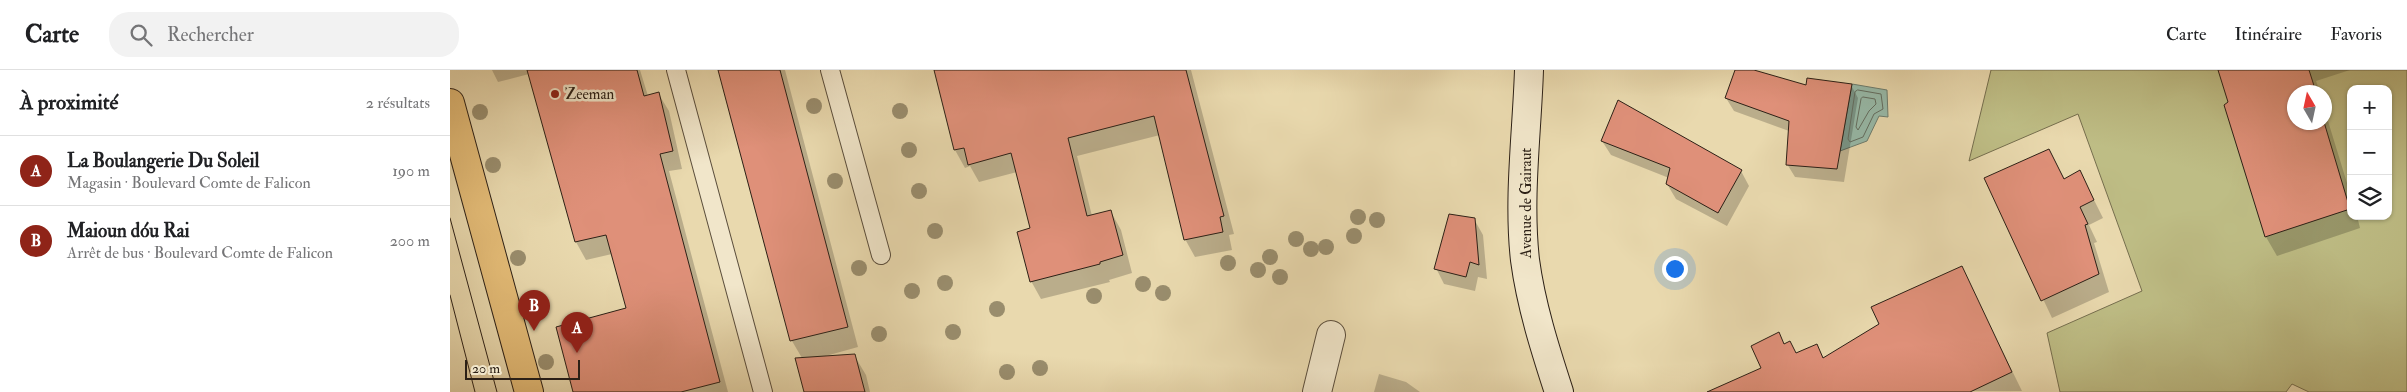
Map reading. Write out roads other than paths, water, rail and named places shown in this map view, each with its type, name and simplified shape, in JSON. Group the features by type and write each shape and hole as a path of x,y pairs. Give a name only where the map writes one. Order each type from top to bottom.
{"main road":[{"path":"450,104 529,392"}],"street":[{"name":"Avenue de Gairaut","path":"1529,70 1523,200 1526,260 1540,337 1560,392"},
{"path":"1317,392 1331,335"}],"lane":[{"path":"676,70 763,392"},
{"path":"830,70 882,255"}],"water":[{"path":"1852,84 1887,90 1888,117 1879,116 1867,141 1840,151"}],"tram line":[{"path":"450,218 497,392"},
{"path":"450,295 475,392"}],"place":[{"name":"Zeeman","path":"555,94"},
{"name":"Maioun dóu Rai","path":"534,331"},
{"name":"La Boulangerie Du Soleil","path":"577,353"}]}
